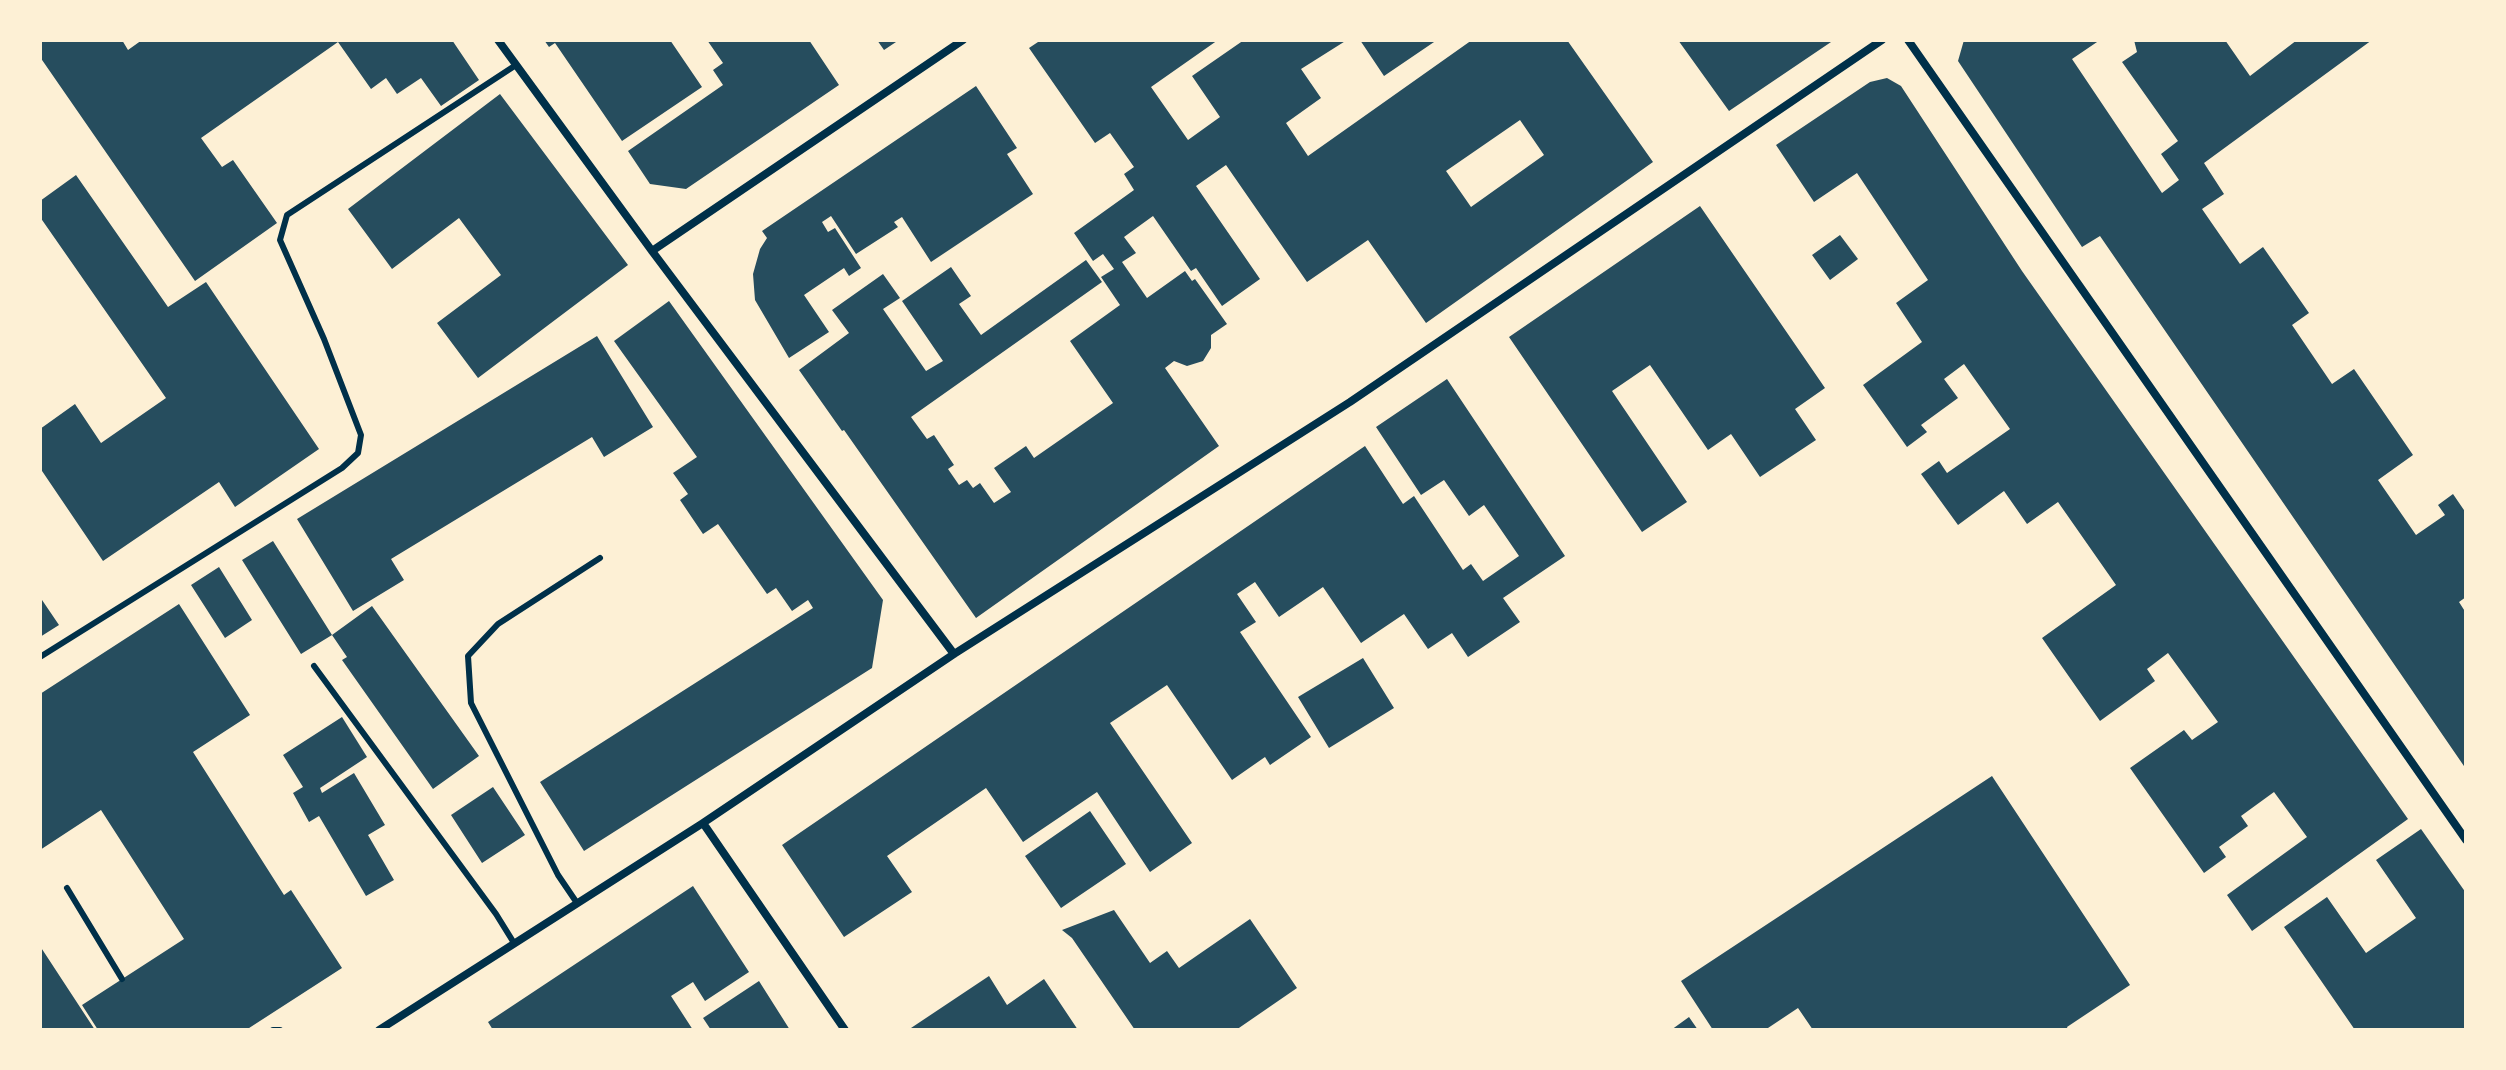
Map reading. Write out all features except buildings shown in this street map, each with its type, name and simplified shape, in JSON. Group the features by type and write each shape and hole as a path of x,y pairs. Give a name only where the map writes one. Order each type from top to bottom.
{"street":[{"path":"498,40 954,654"},
{"path":"652,251 963,40"},
{"path":"379,1030 703,823 954,654 1350,402 1882,40"},
{"path":"1908,40 2466,840"},
{"path":"703,823 845,1030"}],"lane":[{"path":"40,657 342,468 358,453 361,435 324,339 280,240 287,215 516,65"},
{"path":"577,903 558,875 471,703 468,656 498,624 600,558"},
{"path":"314,666 514,943"},
{"path":"67,888 122,979"},
{"path":"273,1030 280,1030"}]}
